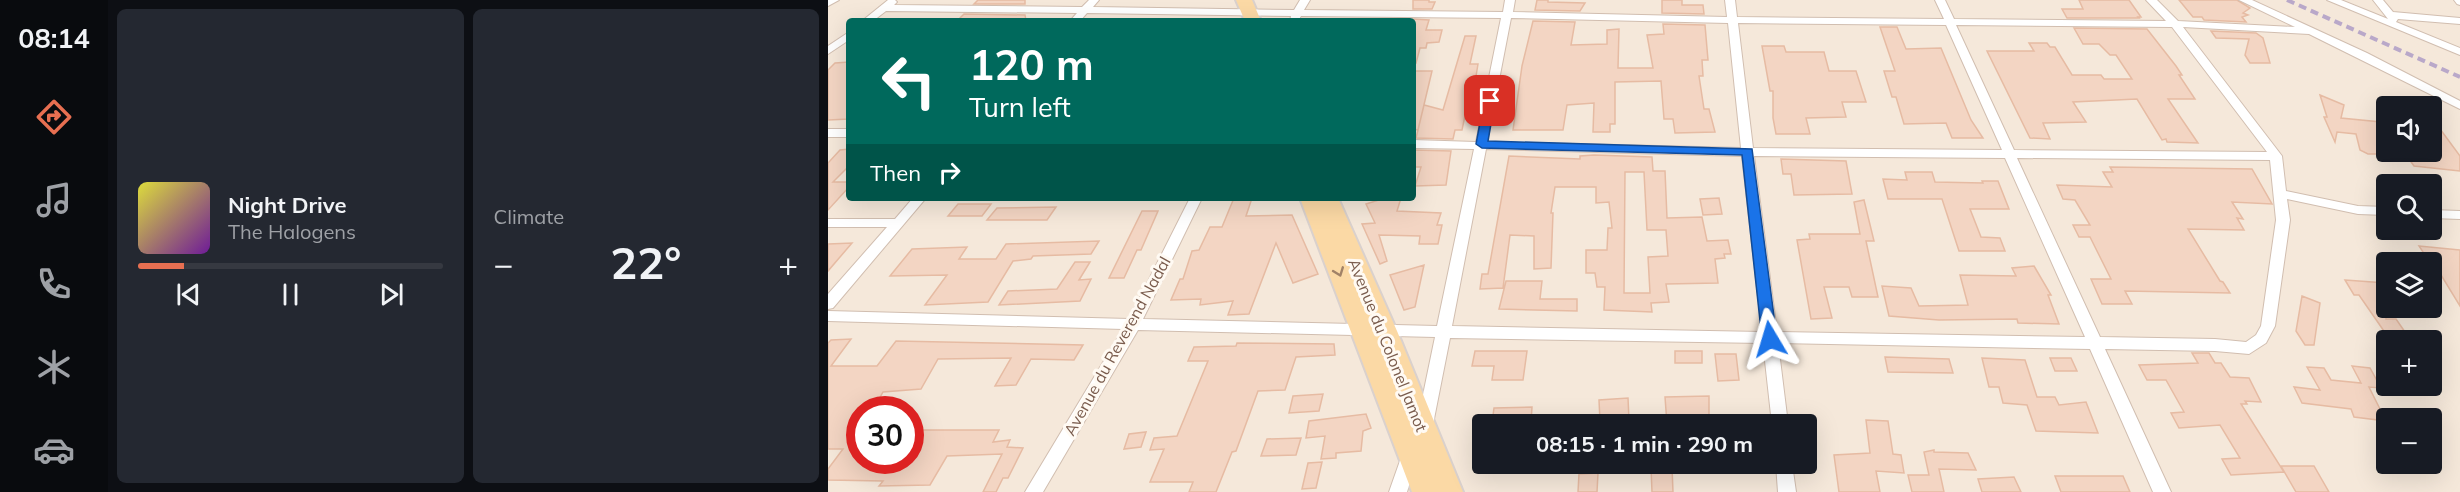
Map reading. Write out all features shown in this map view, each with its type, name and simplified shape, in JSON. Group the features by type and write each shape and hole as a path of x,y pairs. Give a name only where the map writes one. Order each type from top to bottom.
{"main road":[{"name":"Avenue du Colonel Jamot","path":"1312,201 1424,432 1449,492"},
{"name":"Avenue du Colonel Jamot","path":"1328,201 1374,331 1411,454 1426,492"}],"street":[{"path":"828,3 834,0"},
{"path":"871,18 895,0"},
{"path":"1078,18 1094,0"},
{"path":"1296,17 1305,0"},
{"path":"1398,492 1411,454 1424,432 1482,144 1505,15 1510,0"},
{"path":"1730,0 1779,414"},
{"path":"1940,0 2162,492"},
{"path":"828,316 1374,331 2096,345 2215,345 2249,348 2261,339 2268,326 2282,232 2282,194 2276,156 2175,24 2151,0"},
{"path":"2244,0 2363,55 2460,106"},
{"path":"2332,0 2460,52"},
{"path":"2378,0 2399,26"},
{"path":"885,8 1243,11 1296,17 1505,15 1733,20 2175,24 2310,31"},
{"path":"2390,15 2460,21"},
{"path":"828,51 846,37"},
{"path":"828,133 846,133"},
{"path":"1416,144 1747,152 2009,152 2276,156"},
{"path":"2282,194 2358,210 2376,211"},
{"path":"828,304 917,201"},
{"name":"Avenue du Reverend Nadal","path":"1034,492 1133,325 1195,201"},
{"path":"2442,214 2460,215"},
{"path":"828,223 899,223"},
{"path":"1785,474 1787,492"}],"shaded area":[{"path":"828,0 2460,0 2460,492 828,492"}],"building":[{"path":"978,0 1025,0 1025,4 974,4"},
{"path":"1413,0 1435,2 1432,9 1413,9"},
{"path":"1537,0 1585,3 1580,11 1535,10"},
{"path":"1662,0 1682,0 1682,5 1703,5 1704,14 1662,13"},
{"path":"2079,0 2129,0 2141,17 2067,18 2062,9 2083,9"},
{"path":"2179,0 2237,0 2250,8 2243,13 2248,15 2242,17 2246,22 2204,20 2202,17 2193,17"},
{"path":"964,14 1025,15 1026,18 960,18"},
{"path":"1416,19 1429,20 1426,30 1442,30 1439,42 1427,43 1426,48 1420,48 1416,63"},
{"path":"1533,21 1575,22 1571,45 1607,44 1607,30 1619,29 1618,68 1653,68 1647,35 1664,34 1663,24 1705,25 1708,60 1702,60 1703,76 1699,76 1704,109 1709,109 1715,132 1675,133 1673,119 1664,119 1661,81 1615,82 1615,124 1610,124 1610,132 1593,132 1594,103 1567,105 1563,130 1513,130 1522,66"},
{"path":"1880,27 1897,27 1906,49 1941,48 1971,120 1983,138 1952,138 1946,123 1904,124 1896,97 1892,97 1884,71 1895,71"},
{"path":"2074,28 2147,29 2176,66 2182,75 2179,75 2195,99 2168,99 2198,143 2162,140 2137,99 2073,102 2086,122 2043,123 2050,139 2030,138 1987,51 2034,51 2029,43 2047,43 2050,47 2055,47 2072,75 2101,75 2104,79 2132,79 2116,55 2110,55 2099,44 2083,44"},
{"path":"2211,31 2256,33 2263,38 2270,63 2250,63 2245,55 2249,39 2216,38"},
{"path":"1465,36 1476,36 1470,64 1478,64 1471,106 1467,106 1462,130 1455,130 1453,139 1416,138 1424,105 1443,110"},
{"path":"1762,46 1784,46 1786,52 1824,52 1829,71 1856,71 1866,102 1842,102 1846,117 1806,118 1810,134 1776,134 1773,118 1773,91 1770,91"},
{"path":"846,62 846,119 828,120 828,70 835,63"},
{"path":"1416,71 1432,71 1418,130 1416,130"},
{"path":"2320,95 2344,105 2341,118 2376,122 2376,154 2368,154 2360,150 2356,134 2337,132 2335,142 2324,117 2327,117"},
{"path":"2442,132 2460,156 2460,171 2414,166 2411,162 2442,162"},
{"path":"846,149 846,169 833,182 846,182 846,190 828,210 828,163 840,150"},
{"path":"1416,150 1451,151 1446,185 1416,186 1421,167 1416,167"},
{"path":"1509,156 1580,159 1580,156 1652,157 1653,171 1665,171 1667,218 1702,217 1707,241 1728,240 1731,254 1724,254 1725,258 1715,259 1718,283 1666,284 1669,302 1651,303 1652,312 1604,310 1605,287 1597,287 1595,273 1586,273 1586,250 1607,250 1608,228 1612,228 1609,202 1596,203 1596,187 1555,187 1551,213 1553,213 1551,268 1534,269 1534,236 1510,235 1503,288 1480,289 1482,274 1488,274","holes":["1625,172 1644,172 1647,230 1666,230 1668,256 1648,257 1650,293 1624,293"]},
{"path":"1781,159 1846,161 1852,194 1794,195 1791,174 1783,174"},
{"path":"2110,167 2252,169 2272,204 2232,202 2243,219 2237,218 2244,230 2188,229 2230,293 2125,291 2132,304 2102,304 2091,279 2111,279 2090,237 2079,237 2073,225 2090,225 2075,200 2063,199 2057,185 2112,187 2103,172 2113,172"},
{"path":"1905,172 1932,172 1935,182 1998,181 2009,209 1970,209 1981,237 2000,238 2005,251 1959,251 1942,199 1888,199 1883,179 1907,180"},
{"path":"1719,198 1722,214 1703,215 1700,199"},
{"path":"1864,200 1874,241 1866,241 1878,297 1852,297 1849,287 1824,287 1832,318 1811,319 1797,240 1810,239 1809,234 1860,234 1854,202"},
{"path":"1233,201 1251,201 1246,216 1292,215 1318,274 1293,283 1276,243 1249,314 1228,315 1233,301 1200,305 1201,299 1171,300 1180,279 1183,279 1192,251 1199,250 1210,227 1222,227"},
{"path":"1376,201 1400,201 1397,211 1441,213 1437,225 1442,225 1438,244 1419,244 1420,236 1379,235 1387,261 1380,264 1362,224 1375,223 1366,204"},
{"path":"958,204 991,204 982,216 948,216"},
{"path":"1056,207 1047,220 987,220 997,208"},
{"path":"1142,211 1158,211 1141,250 1137,250 1124,278 1109,278"},
{"path":"1099,241 1091,254 1033,256 1031,259 1013,261 988,302 925,305 947,275 890,276 912,249 967,247 959,259 996,259 1006,244"},
{"path":"852,243 828,271 828,244"},
{"path":"2419,246 2460,250 2460,306 2442,277 2442,252 2423,252"},
{"path":"1075,262 1090,262 1079,280 1091,279 1080,301 999,305 1008,291 1057,289"},
{"path":"1424,265 1415,307 1404,310 1390,275"},
{"path":"2034,266 2051,295 2048,295 2059,324 2018,323 2017,319 1939,320 1889,316 1882,286 1911,288 1919,306 1968,305 1960,275 2016,276 2012,268"},
{"path":"2345,280 2376,282 2376,318 2396,319 2404,330 2383,330 2359,295 2354,295"},
{"path":"1506,281 1542,281 1540,299 1577,299 1577,311 1499,309"},
{"path":"2302,296 2320,303 2314,345 2305,345 2296,331"},
{"path":"851,339 831,366 877,366 896,341 1083,345 1074,360 1031,359 1016,385 995,386 1011,358 938,359 921,389 883,392 881,396 846,396 846,474 924,474 924,430 999,430 993,442 1010,440 1007,447 1023,448 1008,478 1003,478 996,492 983,492 1002,454 947,456 930,485 879,486 883,481 828,480 828,469 843,449 828,449 828,343 831,340"},
{"path":"1237,343 1334,344 1335,355 1296,357 1285,390 1258,391 1236,451 1232,452 1216,492 1189,492 1193,482 1150,482 1164,449 1150,450 1154,438 1177,436 1208,361 1188,361 1194,347 1236,346"},
{"path":"1475,351 1527,351 1523,380 1492,380 1494,366 1472,366"},
{"path":"1675,351 1702,351 1702,363 1675,363"},
{"path":"2192,353 2209,353 2215,363 2221,363 2230,377 2249,378 2261,402 2245,401 2247,404 2241,404 2284,472 2231,475 2222,459 2240,458 2220,425 2179,428 2171,413 2184,412 2166,380 2147,380 2139,365 2198,363"},
{"path":"1715,354 1736,354 1739,380 1718,381"},
{"path":"1885,357 1949,359 1953,373 1888,372"},
{"path":"1982,358 2025,360 2037,397 2055,397 2059,405 2086,402 2098,433 2036,431 2027,405 2003,403 1999,387 1989,387"},
{"path":"2050,358 2071,358 2077,371 2055,371"},
{"path":"2352,366 2370,368 2376,379 2376,388 2369,387 2380,408 2376,408 2376,420 2354,417 2351,409 2302,403 2294,387 2320,390 2307,367 2324,368 2331,380 2361,383"},
{"path":"1323,394 1319,411 1289,413 1293,396"},
{"path":"1709,396 1709,414 1666,414 1665,397"},
{"path":"1628,398 1629,414 1600,414 1599,400"},
{"path":"1532,407 1532,414 1493,414 1494,408"},
{"path":"1366,414 1371,428 1363,431 1361,451 1336,453 1336,458 1321,459 1325,436 1306,438 1309,421"},
{"path":"1866,420 1888,421 1893,454 1901,455 1904,473 1876,471 1880,492 1839,492 1834,455 1870,453"},
{"path":"1146,432 1141,447 1124,449 1129,434"},
{"path":"1301,438 1296,455 1261,456 1267,439"},
{"path":"1934,450 1934,452 1968,453 1976,470 1939,469 1944,492 1912,492 1908,475 1929,475 1924,452"},
{"path":"1322,462 1316,488 1302,489 1308,463"},
{"path":"2281,466 2314,466 2329,492 2296,492"},
{"path":"1579,474 1598,474 1597,492 1578,492"},
{"path":"1651,474 1672,474 1673,492 1652,492"},
{"path":"2055,476 2123,476 2130,492 2061,492"},
{"path":"2014,477 2021,492 1982,492 1978,479"}],"railway":[{"path":"2287,0 2460,77"}],"route":[{"path":"1490,101 1482,144 1747,152 1770,339"}]}
